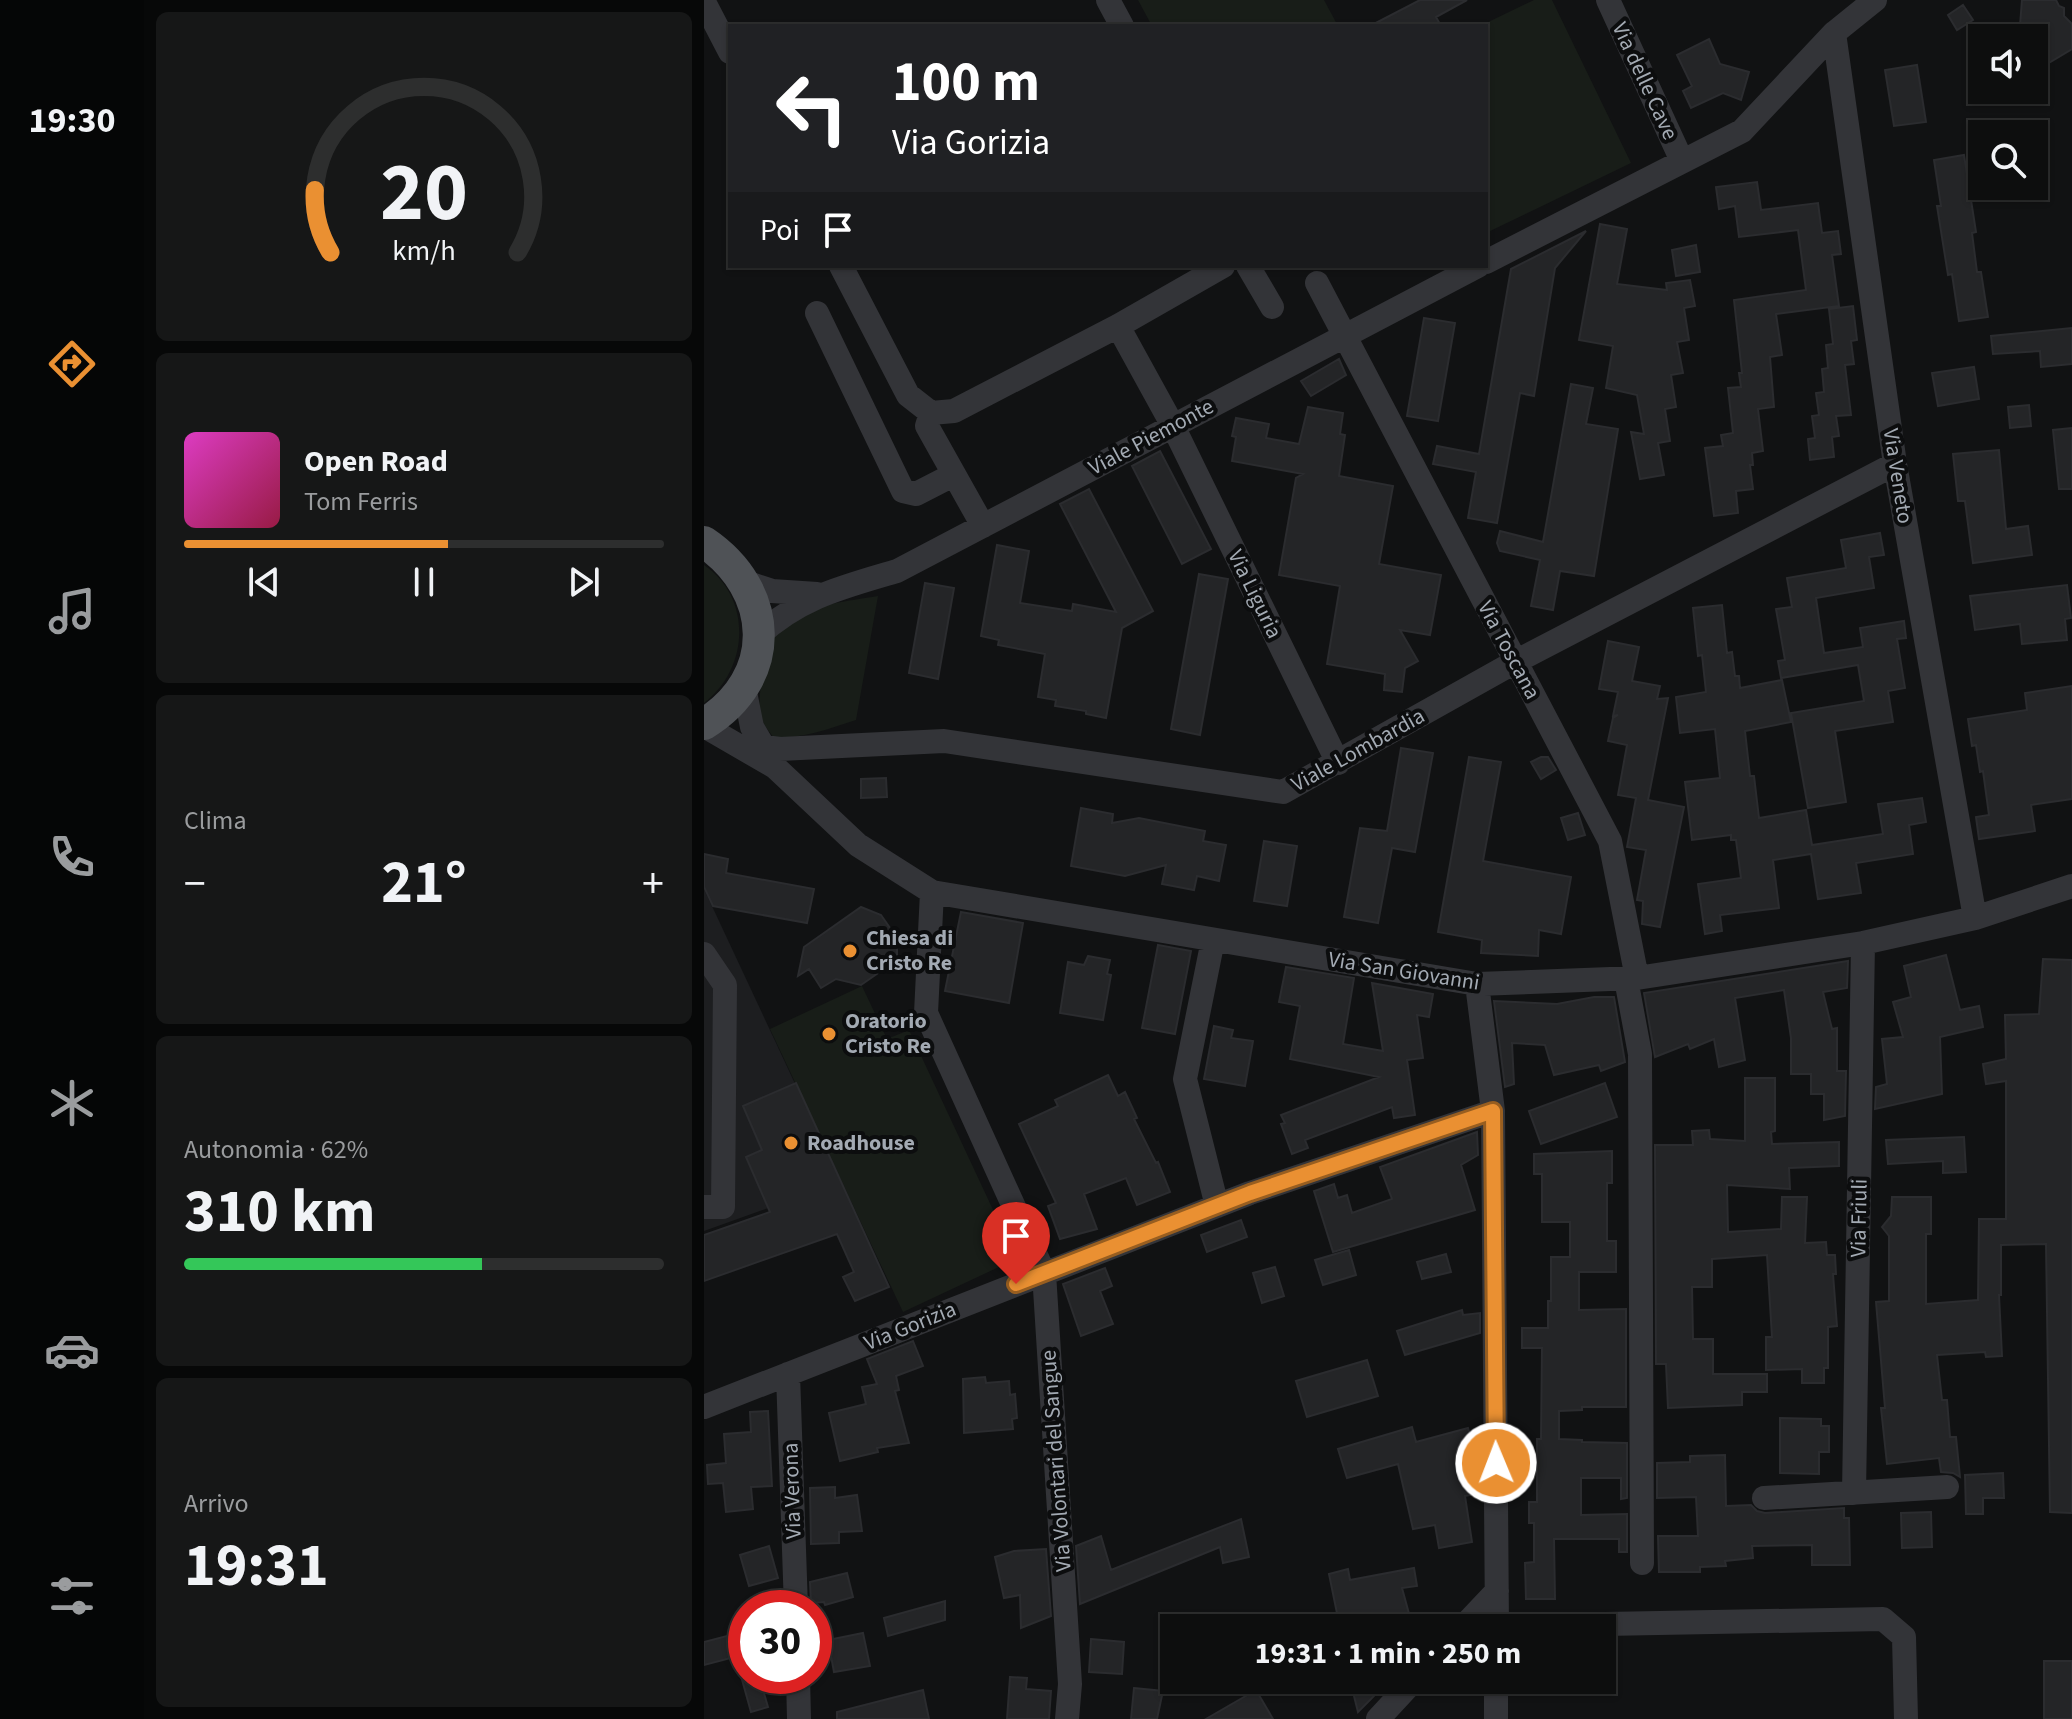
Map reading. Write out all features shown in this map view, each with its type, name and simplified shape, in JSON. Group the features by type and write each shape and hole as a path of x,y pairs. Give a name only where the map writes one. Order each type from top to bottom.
{"main road":[{"path":"704,542 734,566 745,582 756,608 758,636 758,651 744,687 719,715 704,725"}],"street":[{"path":"1108,0 1121,24"},
{"name":"Via delle Cave","path":"1608,0 1682,161"},
{"path":"1488,261 1742,131 1834,33 1875,0"},
{"path":"704,2 728,48"},
{"name":"Via Veneto","path":"1834,33 1895,464 1975,918"},
{"path":"842,268 908,395 931,413 954,411 1118,326 1220,268"},
{"path":"1249,268 1272,307"},
{"name":"Viale Piemonte","path":"758,636 786,613 819,595 897,571 1474,268"},
{"name":"Via Toscana","path":"1317,283 1610,841 1632,978 1640,1054 1642,1563"},
{"path":"817,313 903,491 916,494 953,475"},
{"name":"Via Liguria","path":"1118,326 1173,426 1338,763"},
{"path":"931,413 927,426 983,526"},
{"name":"Viale Lombardia","path":"770,757 780,749 944,741 1283,792 1515,662 1895,464"},
{"name":"Viale Piemonte","path":"745,582 772,591 819,595"},
{"name":"Via San Giovanni","path":"744,687 752,727 770,757 858,845 932,892 1477,984 1632,978 1863,943 1975,918 2072,886"},
{"name":"Via San Giovanni","path":"704,725 770,757"},
{"name":"Via Volontari del Sangue","path":"932,892 926,1013 1044,1273 1070,1684 1067,1719"},
{"path":"1213,940 1185,1079 1217,1206"},
{"name":"Via Friuli","path":"1854,1493 1863,943"},
{"path":"704,954 725,985 723,1207 704,1207"},
{"path":"1477,984 1493,1111 1497,1614"},
{"name":"Via Gorizia","path":"704,1407 1217,1206 1493,1111"},
{"name":"Via Verona","path":"788,1374 795,1590"},
{"path":"1764,1498 1947,1487"},
{"path":"1475,1614 1497,1591"},
{"path":"1616,1625 1883,1619 1904,1637 1906,1719"},
{"path":"798,1694 799,1719"},
{"path":"1378,1719 1401,1694"},
{"path":"1496,1694 1496,1719"}],"shaded area":[{"path":"1138,0 1324,0 1337,24 1151,24"},
{"path":"1534,0 1552,0 1631,163 1488,232 1488,24 1484,24"},
{"path":"704,565 720,579 731,596 739,634 737,653 730,672 719,689 704,703"},
{"path":"878,596 856,720 806,735 774,738 759,718 759,707 764,665 780,628 798,615 820,607"},
{"path":"704,889 841,1182 704,1231"},
{"path":"862,986 887,1039 909,1030 1016,1259 903,1312 770,1029"}],"building":[{"path":"1420,0 1467,0 1436,17 1440,24 1374,24"},
{"path":"2022,0 2056,0 2072,24 2072,49 2048,63 2048,24 2020,24"},
{"path":"1963,5 1973,20 1957,30 1948,15"},
{"path":"1709,39 1720,64 1749,72 1741,100 1723,93 1691,108 1683,91 1692,86 1677,55"},
{"path":"1917,65 1926,122 1894,126 1885,70"},
{"path":"1964,155 1968,200 1971,200 1976,232 1972,233 1977,272 1981,272 1988,317 1959,321 1937,206 1941,206 1934,160"},
{"path":"1757,182 1761,210 1818,203 1822,233 1838,231 1841,254 1832,255 1839,306 1776,314 1782,355 1770,357 1774,407 1758,409 1763,451 1752,453 1753,489 1736,491 1738,513 1714,516 1705,448 1723,446 1721,435 1733,433 1728,388 1741,387 1739,373 1742,373 1734,300 1806,290 1798,230 1739,237 1735,206 1719,209 1716,187"},
{"path":"1600,224 1627,229 1617,284 1667,290 1666,283 1690,280 1695,306 1684,308 1689,340 1677,342 1683,373 1671,375 1676,407 1665,409 1670,441 1658,443 1664,475 1640,479 1631,432 1644,434 1637,395 1606,388 1613,346 1579,340"},
{"path":"1586,231 1555,268 1534,396 1520,393 1497,523 1468,518 1476,472 1433,464 1437,446 1479,454 1511,269"},
{"path":"1696,245 1700,272 1676,276 1672,250"},
{"path":"1853,306 1857,340 1851,341 1854,364 1845,365 1851,415 1836,416 1839,436 1832,437 1834,457 1810,460 1808,439 1815,438 1812,416 1819,415 1816,393 1824,392 1822,369 1828,368 1826,345 1833,344 1829,309"},
{"path":"1424,318 1455,323 1438,421 1407,416"},
{"path":"2072,328 2072,364 2041,367 2040,351 1993,354 1991,336"},
{"path":"1339,359 1346,375 1311,396 1301,381"},
{"path":"1974,367 1979,399 1938,406 1932,373"},
{"path":"1571,384 1593,388 1586,424 1618,429 1594,576 1560,571 1553,610 1531,606 1540,560 1500,551 1497,543 1500,531 1543,542"},
{"path":"2029,405 2031,426 2010,428 2008,407"},
{"path":"1308,407 1343,413 1340,434 1345,435 1339,476 1393,486 1379,564 1441,575 1430,635 1400,630 1418,661 1405,668 1402,692 1384,690 1385,674 1327,664 1340,586 1279,575 1296,478 1303,474 1232,461 1236,418 1269,424 1266,438 1299,444"},
{"path":"2072,428 2072,489 2059,489 2053,430"},
{"path":"1999,450 2006,529 2028,526 2032,555 1973,563 1965,501 1958,501 1953,454"},
{"path":"1160,451 1211,549 1182,564 1132,466"},
{"path":"1089,489 1153,611 1122,628 1106,718 1055,706 1056,700 1038,697 1045,654 998,645 999,640 981,636 997,545 1029,551 1020,603 1072,611 1073,604 1116,612 1060,504"},
{"path":"1880,533 1884,555 1869,557 1874,588 1816,598 1824,653 1863,647 1860,628 1904,621 1906,638 1897,639 1905,688 1888,691 1893,722 1835,731 1846,802 1808,808 1791,713 1864,701 1858,665 1781,678 1778,661 1785,660 1776,609 1792,607 1787,578 1846,568 1841,540"},
{"path":"1199,574 1228,579 1200,735 1171,729"},
{"path":"925,583 954,588 938,679 909,673"},
{"path":"2067,585 2071,618 2065,619 2067,640 2022,644 2020,624 1975,630 1970,596"},
{"path":"1722,605 1727,653 1732,652 1740,688 1782,680 1791,722 1745,731 1759,818 1806,810 1812,845 1883,834 1878,804 1922,798 1926,822 1909,825 1913,854 1856,863 1861,893 1818,899 1811,854 1773,860 1779,908 1720,915 1722,931 1705,934 1698,884 1741,878 1736,840 1731,840 1731,835 1692,840 1685,782 1720,778 1715,729 1680,733 1676,697 1706,692 1693,608"},
{"path":"1608,641 1639,647 1632,681 1660,686 1657,699 1668,698 1648,800 1684,807 1660,927 1642,924 1643,901 1637,900 1646,850 1627,847 1636,798 1618,795 1627,745 1608,741 1613,718 1618,715 1613,716 1618,692 1599,689"},
{"path":"2072,686 2072,799 2031,805 2035,831 1979,839 1976,817 1989,815 1983,771 1980,772 1976,745 1972,746 1968,719 2027,710 2025,693"},
{"path":"1401,748 1433,753 1415,852 1392,848 1378,923 1344,917 1360,828 1387,831"},
{"path":"1469,757 1501,762 1483,861 1571,877 1561,934 1539,930 1538,956 1481,953 1482,940 1438,932"},
{"path":"1548,757 1556,770 1541,779 1531,762"},
{"path":"886,778 887,797 861,798 861,779"},
{"path":"1081,808 1113,814 1112,823 1139,818 1205,831 1203,841 1226,845 1219,881 1197,876 1194,890 1162,884 1166,865 1125,876 1071,866"},
{"path":"1578,813 1585,835 1568,840 1561,818"},
{"path":"1264,841 1297,846 1287,906 1254,901"},
{"path":"704,854 728,859 726,873 814,889 807,923 713,906 704,887"},
{"name":"Chiesa di Cristo Re","path":"861,907 881,915 890,928 897,944 893,969 884,969 861,985 836,979 821,988 809,969 798,976 804,947"},
{"path":"961,912 1023,923 1009,1003 945,991"},
{"path":"1158,945 1191,951 1175,1034 1142,1028"},
{"path":"1946,955 1960,1010 1979,1006 1983,1027 1940,1037 1942,1094 1875,1109 1876,1087 1887,1084 1882,1039 1903,1037 1893,1002 1911,997 1904,966"},
{"path":"1088,956 1110,960 1107,974 1111,975 1103,1020 1060,1013 1068,962 1084,965"},
{"path":"2043,959 2072,960 2072,1513 2050,1512 2046,1244 2001,1245 1999,1295 2002,1356 1986,1357 1985,1352 1937,1355 1942,1400 1947,1400 1950,1437 1956,1437 1960,1477 1941,1472 1939,1458 1887,1464 1881,1408 1885,1408 1876,1302 1889,1301 1889,1236 1882,1227 1891,1216 1892,1197 1931,1197 1931,1234 1926,1234 1926,1304 1978,1300 1979,1219 2006,1219 2006,1081 1986,1084 1983,1064 2006,1059 2005,1015 2039,1014"},
{"path":"1848,961 1847,988 1823,992 1832,1029 1837,1028 1837,1071 1846,1071 1845,1116 1824,1120 1824,1094 1811,1094 1811,1074 1791,1074 1791,1038 1784,990 1735,998 1745,1060 1719,1067 1714,1039 1690,1049 1688,1044 1655,1057 1644,993"},
{"path":"1286,967 1354,978 1343,1044 1383,1051 1372,983 1433,994 1429,1017 1417,1015 1423,1058 1407,1060 1415,1115 1394,1118 1392,1107 1305,1140 1308,1148 1292,1154 1281,1124 1285,1123 1281,1115 1379,1077 1290,1059 1300,1006 1279,1002"},
{"path":"1594,997 1614,997 1625,1062 1601,1071 1599,1065 1554,1075 1545,1045 1512,1043 1514,1084 1505,1087 1494,1001 1557,1004"},
{"path":"1214,1026 1233,1030 1231,1038 1253,1041 1245,1086 1204,1079"},
{"path":"1108,1075 1118,1096 1125,1092 1137,1118 1134,1119 1158,1162 1170,1192 1137,1205 1126,1178 1084,1194 1097,1229 1060,1239 1048,1206 1056,1203 1019,1124 1058,1106 1055,1100"},
{"path":"1745,1078 1775,1078 1775,1131 1771,1132 1772,1144 1839,1142 1839,1166 1789,1168 1790,1189 1727,1185 1728,1232 1781,1229 1782,1197 1807,1197 1805,1243 1826,1242 1827,1255 1835,1255 1836,1274 1833,1274 1837,1326 1828,1327 1828,1368 1824,1368 1824,1383 1802,1383 1802,1369 1766,1370 1766,1337 1772,1337 1767,1255 1712,1259 1712,1287 1692,1287 1693,1339 1713,1339 1713,1374 1767,1374 1767,1392 1742,1392 1742,1405 1668,1408 1666,1364 1656,1364 1655,1145 1693,1145 1692,1131 1709,1130 1710,1139 1745,1141"},
{"path":"796,1083 889,1287 855,1301 843,1277 854,1272 837,1234 704,1281 704,1235 770,1212 746,1157 762,1150 743,1106"},
{"path":"1605,1083 1617,1117 1541,1144 1529,1111"},
{"path":"1477,1132 1478,1155 1461,1165 1475,1210 1333,1252 1314,1191 1334,1184 1338,1198 1347,1195 1352,1213 1392,1199 1380,1167"},
{"path":"1964,1137 1966,1172 1943,1173 1943,1161 1888,1164 1886,1140"},
{"path":"1612,1151 1612,1183 1607,1183 1607,1241 1616,1241 1616,1272 1579,1272 1579,1310 1626,1309 1626,1407 1582,1407 1582,1410 1559,1411 1559,1439 1627,1443 1627,1498 1621,1499 1621,1478 1581,1478 1581,1515 1627,1514 1627,1552 1619,1552 1619,1539 1554,1539 1555,1599 1526,1599 1525,1563 1534,1562 1534,1523 1529,1523 1529,1502 1537,1502 1542,1348 1522,1348 1522,1328 1548,1328 1551,1257 1570,1257 1570,1222 1542,1222 1542,1174 1534,1174 1534,1154"},
{"path":"1241,1220 1247,1237 1207,1252 1201,1235"},
{"path":"1349,1250 1356,1275 1323,1285 1315,1260"},
{"path":"1446,1254 1451,1272 1422,1279 1417,1262"},
{"path":"1275,1267 1284,1296 1262,1303 1253,1273"},
{"path":"1105,1268 1112,1286 1100,1291 1113,1324 1081,1336 1063,1284"},
{"path":"1462,1310 1463,1315 1480,1313 1480,1333 1405,1355 1397,1331"},
{"path":"913,1341 923,1366 896,1376 899,1390 895,1391 909,1443 877,1448 878,1452 840,1461 829,1413 866,1404 862,1387 877,1384 867,1359"},
{"path":"1367,1360 1378,1396 1307,1417 1296,1381"},
{"path":"985,1377 986,1383 1009,1381 1010,1395 1015,1394 1017,1418 1012,1419 1013,1429 964,1433 963,1379"},
{"path":"768,1411 772,1486 751,1487 753,1509 726,1512 723,1483 708,1484 707,1465 726,1463 724,1434 751,1432 750,1412"},
{"path":"1780,1418 1821,1419 1821,1426 1829,1426 1829,1452 1819,1452 1819,1474 1780,1473"},
{"path":"1412,1427 1416,1442 1468,1428 1476,1457 1472,1458 1480,1493 1465,1496 1472,1542 1439,1548 1435,1525 1413,1529 1398,1464 1347,1478 1338,1449"},
{"path":"1725,1455 1726,1506 1751,1505 1765,1513 1844,1508 1844,1518 1849,1518 1850,1565 1812,1565 1812,1545 1752,1546 1753,1558 1725,1561 1726,1566 1700,1567 1700,1572 1659,1572 1658,1536 1698,1536 1696,1497 1657,1498 1657,1463 1690,1462 1690,1456"},
{"path":"2003,1473 2004,1498 1983,1498 1983,1514 1966,1514 1965,1475"},
{"path":"835,1487 835,1498 857,1495 862,1531 839,1532 839,1543 811,1544 810,1488"},
{"path":"1931,1512 1932,1547 1902,1548 1901,1513"},
{"path":"1241,1519 1249,1557 1223,1563 1220,1547 1080,1604 1076,1546 1101,1536 1111,1570"},
{"path":"769,1546 778,1578 749,1586 740,1555"},
{"path":"1046,1549 1051,1616 1021,1628 1020,1595 1004,1598 995,1557 1014,1551"},
{"path":"1414,1568 1417,1586 1402,1588 1409,1614 1337,1614 1329,1574 1348,1569 1350,1580"},
{"path":"847,1573 853,1597 832,1603 832,1590 810,1590 810,1582"},
{"path":"945,1601 945,1620 888,1636 884,1618"},
{"path":"863,1633 870,1666 834,1672 832,1639"},
{"path":"728,1636 728,1659 704,1665 704,1642"},
{"path":"1091,1639 1124,1642 1122,1674 1089,1672"},
{"path":"2044,1661 2072,1661 2072,1719 2044,1719"},
{"path":"1010,1677 1027,1678 1026,1689 1051,1691 1049,1719 1007,1719"},
{"path":"1134,1688 1160,1691 1162,1694 1157,1719 1131,1719"},
{"path":"923,1690 929,1719 837,1719 837,1712"},
{"path":"746,1694 764,1694 768,1707 751,1712"},
{"path":"1249,1694 1258,1694 1273,1719 1206,1719"},
{"path":"1354,1694 1374,1694 1374,1696 1358,1712"}],"place":[{"name":"Chiesa di Cristo Re","path":"850,951"},
{"name":"Oratorio Cristo Re","path":"829,1034"},
{"name":"Roadhouse","path":"791,1143"}],"route":[{"path":"1016,1284 1250,1193 1493,1111 1496,1463"}]}
